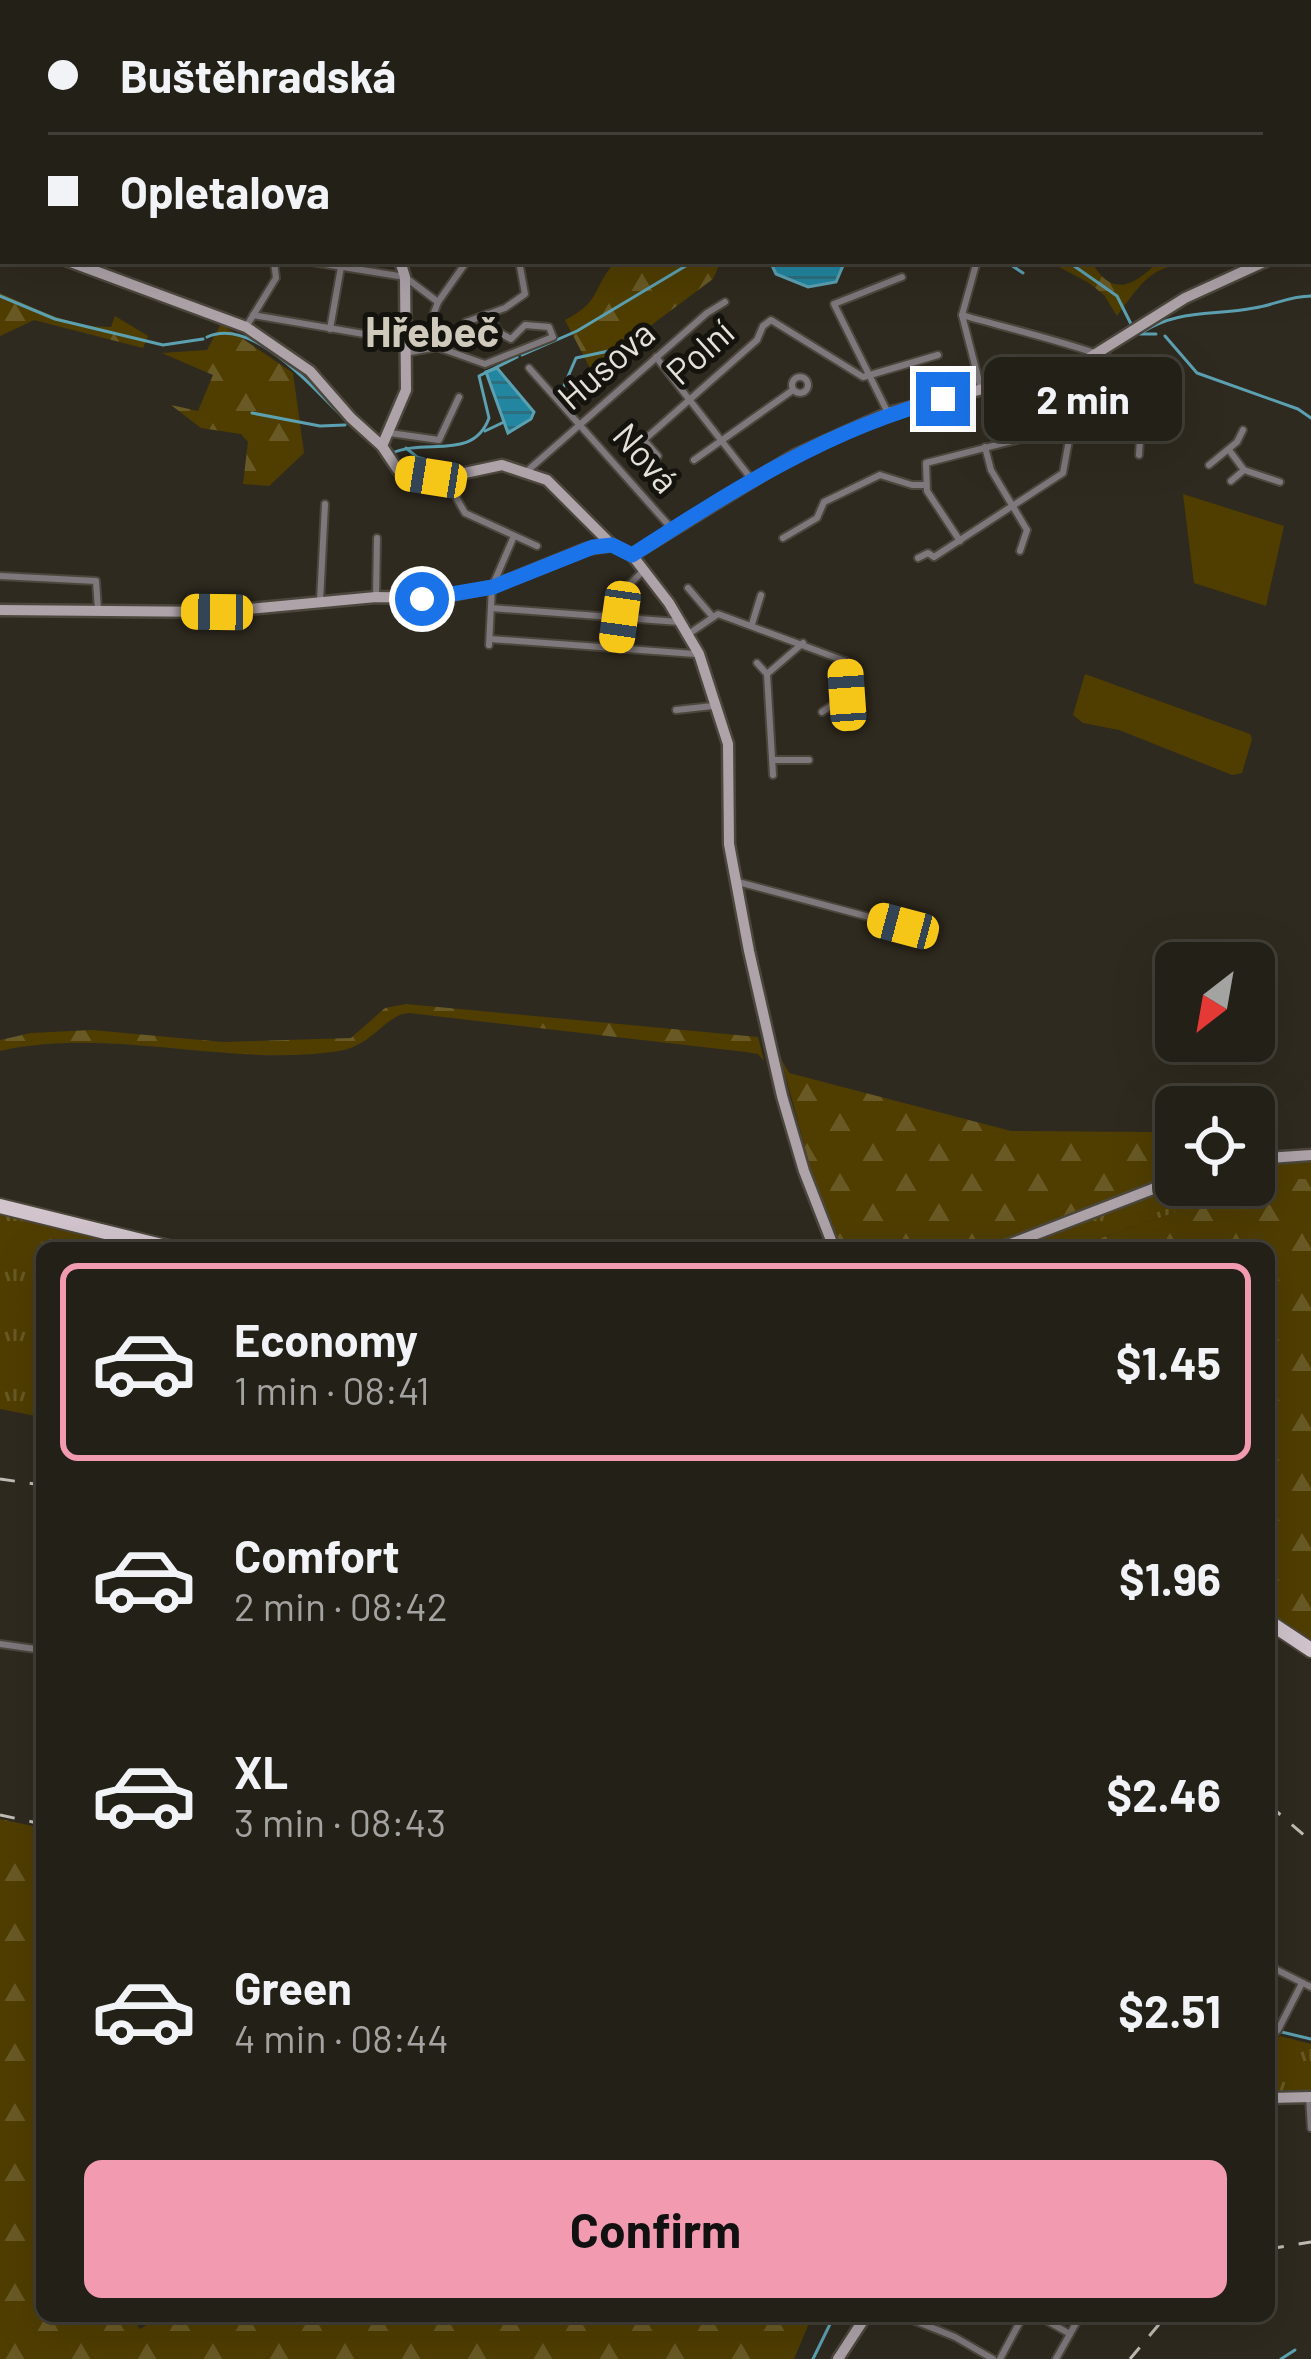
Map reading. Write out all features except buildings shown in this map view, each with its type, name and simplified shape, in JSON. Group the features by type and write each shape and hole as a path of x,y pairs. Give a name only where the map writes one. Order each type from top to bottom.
{"main road":[{"path":"0,1206 146,1242"},
{"path":"1275,1626 1311,1650"}],"street":[{"path":"76,264 246,327 310,371 382,446 398,470 431,477 502,465 560,490 612,545 632,555 644,570 698,654 716,705 730,762 728,844 735,881 782,1096 832,1242"},
{"path":"246,327 276,278 274,264"},
{"path":"330,264 405,277 438,302"},
{"path":"382,446 406,391 401,264"},
{"path":"437,347 432,318 465,264"},
{"path":"437,347 466,322 525,294 520,264"},
{"path":"976,264 962,315 980,389"},
{"path":"632,555 795,455 888,413 1078,365 1185,298 1259,264"},
{"path":"330,329 341,267"},
{"path":"888,413 834,304 902,277"},
{"name":"Husova","path":"526,472 724,302"},
{"path":"253,315 405,347 437,347 485,364 553,337 549,328 525,325 511,339 500,333 487,314"},
{"path":"962,315 1097,356 1144,374 1174,393"},
{"name":"Polní","path":"658,456 644,440 757,340 763,326 773,320 863,377 872,377"},
{"path":"872,377 938,355"},
{"path":"656,357 753,481"},
{"path":"918,558 934,557 1063,473 1081,374 1078,365"},
{"name":"Nová","path":"529,368 673,530"},
{"path":"1139,455 1144,374"},
{"path":"694,460 793,390"},
{"path":"388,432 439,440 459,397"},
{"path":"960,541 926,485 926,463 1072,426"},
{"path":"1209,466 1243,430"},
{"path":"986,447 991,470 1028,530 1020,551"},
{"path":"1229,450 1244,470 1280,482"},
{"path":"1231,481 1244,470"},
{"path":"452,474 465,513 536,546"},
{"path":"783,538 817,518 824,502 880,475 926,485"},
{"path":"320,601 325,504"},
{"path":"514,536 493,587 489,642 698,654"},
{"path":"376,597 377,538"},
{"path":"0,610 217,612 376,597 436,598 493,587 586,549 612,545"},
{"path":"616,647 627,585 644,570"},
{"path":"0,576 96,581 98,610"},
{"path":"688,588 712,616"},
{"path":"752,624 761,595"},
{"path":"491,608 679,622"},
{"path":"687,635 718,614 845,661 849,716"},
{"path":"766,674 803,643"},
{"path":"757,663 766,674 773,775"},
{"path":"822,712 847,695"},
{"path":"676,710 716,705"},
{"path":"774,760 809,760"},
{"path":"735,881 903,926"},
{"path":"1275,1158 1311,1155"},
{"path":"1016,1242 1155,1188"},
{"path":"0,1644 36,1648"},
{"path":"1275,1969 1307,1985 1275,2032"},
{"path":"1275,2098 1310,2097 1311,2128"},
{"path":"838,2359 862,2322"},
{"path":"918,2322 996,2359 1019,2322"},
{"path":"1049,2322 1070,2334"},
{"path":"1056,2359 1077,2322"}],"green space":[{"path":"613,264 720,264 713,279 591,370 565,320 591,300"},
{"path":"1054,264 1093,264 1107,281 1124,285 1156,264 1184,264 1154,274 1117,316 1104,295"},
{"path":"0,293 82,324 111,327 115,316 148,336 143,348 34,320 0,336"},
{"path":"221,324 293,373 304,453 269,486 243,484 248,442 241,434 201,428 171,405 198,411 213,375 162,353 207,350"},
{"path":"1183,494 1284,526 1266,606 1194,583"},
{"path":"1085,674 1250,734 1242,773 1232,775 1119,730 1083,723 1073,715"},
{"path":"406,1004 758,1037 764,1061 746,1052 409,1013 351,1048 297,1055 84,1043 0,1051 0,1040 31,1033 92,1030 223,1042 351,1038 385,1008"},
{"path":"781,1059 789,1073 1011,1131 1155,1131 1155,1183 1004,1242 838,1242 815,1185"},
{"path":"1275,1161 1311,1161 1311,1179 1275,1179"},
{"path":"1275,1179 1311,1179 1311,1645 1275,1620 1275,1242 1089,1242 1194,1206 1275,1206"},
{"path":"1155,1193 1155,1206 1194,1206 1089,1242 1029,1242"},
{"path":"0,1214 114,1242 36,1242 36,1416 0,1409"},
{"path":"0,1819 36,1827 36,2322 135,2322 140,2329 152,2322 809,2322 794,2359 0,2359"},
{"path":"1280,2036 1311,2044 1311,2094 1275,2095 1275,2040"}],"water":[{"path":"771,264 844,264 836,282 808,287 776,274"},
{"path":"497,368 534,412 508,433 486,372"}],"waterway":[{"path":"522,355 577,331 689,264"},
{"path":"1010,264 1023,273"},
{"path":"1071,264 1117,296 1132,326"},
{"path":"0,296 55,319 163,345 203,339"},
{"path":"1141,333 1182,317 1311,296"},
{"path":"207,337 227,333 270,351 365,438"},
{"path":"560,395 576,358 618,349 644,333"},
{"path":"1140,334 1156,334"},
{"path":"1165,336 1197,373 1311,418"},
{"path":"390,454 472,440 489,418 479,376 517,357"},
{"path":"252,413 320,426 345,425"},
{"path":"485,431 504,422"},
{"path":"406,448 430,461"},
{"path":"1275,2030 1311,2039"},
{"path":"813,2359 831,2322"},
{"path":"1281,2359 1295,2350"}],"railway":[{"path":"0,1479 36,1484"},
{"path":"1275,1810 1311,1841"},
{"path":"0,1815 36,1823"},
{"path":"1275,2248 1311,2242"},
{"path":"1130,2359 1161,2322"}],"district":[{"name":"Hřebeč","path":"432,332"}],"route":[{"path":"422,599 493,587 593,547 612,545 632,555 795,455 888,413 943,399"}]}
